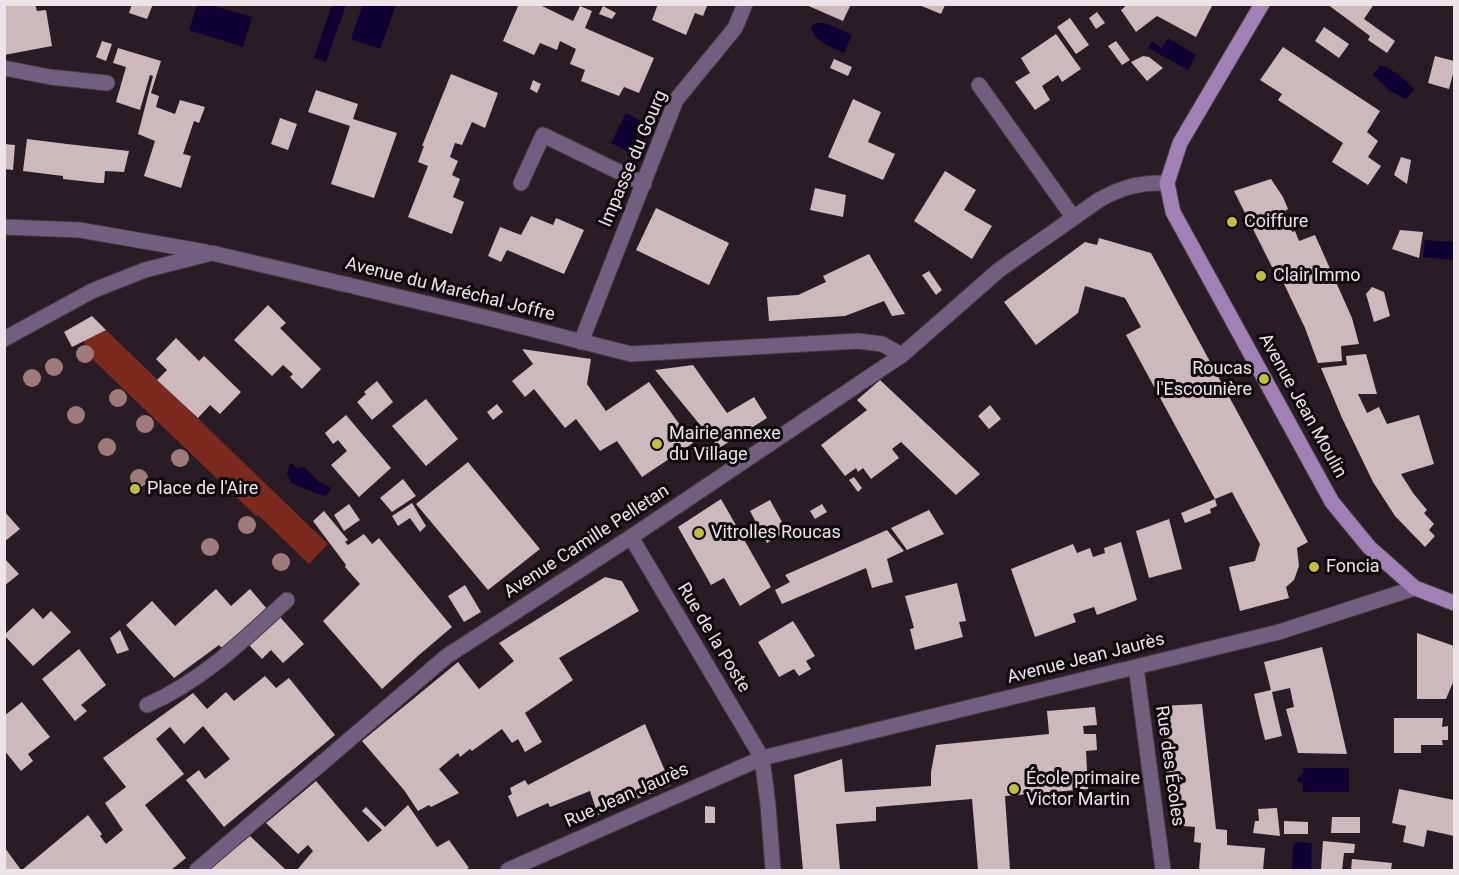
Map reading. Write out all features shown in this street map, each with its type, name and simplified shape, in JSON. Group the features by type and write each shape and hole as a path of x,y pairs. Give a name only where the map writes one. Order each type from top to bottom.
{"street":[{"name":"Impasse du Gourg","path":"581,342 676,100 735,28 746,4"},
{"path":"1167,183 1180,143 1262,4"},
{"path":"4,68 50,77 107,83"},
{"path":"979,85 1073,217"},
{"path":"521,183 543,135 644,184"},
{"name":"Avenue Camille Pelletan","path":"197,870 447,656 631,537 902,355 999,270 1073,217 1117,190 1145,182 1167,183"},
{"name":"Avenue Jean Moulin","path":"1167,183 1173,212 1332,502 1369,547 1415,588 1455,603"},
{"path":"4,227 80,230 212,254"},
{"name":"Avenue du Maréchal Joffre","path":"4,339 92,291 145,270 212,254 480,316 631,354 858,341 882,345 902,355"},
{"name":"Rue de la Poste","path":"631,537 762,758"},
{"name":"Avenue Jean Jaurès","path":"762,758 1279,632 1415,588"},
{"path":"147,705 174,693 228,655 287,600"},
{"name":"Rue des Écoles","path":"1136,667 1163,870"},
{"path":"762,758 773,870"},
{"name":"Rue Jean Jaurès","path":"508,870 762,758"}],"shaded area":[{"path":"363,4 396,5 380,49 351,39"},
{"path":"197,5 210,5 252,17 243,47 189,30"},
{"path":"332,5 346,5 326,62 314,58"},
{"path":"816,23 825,23 852,35 844,53 816,37 811,27"},
{"path":"1168,38 1196,55 1188,70 1148,48 1152,42 1162,48"},
{"path":"1380,65 1399,75 1414,90 1406,99 1390,91 1373,75"},
{"path":"626,113 643,122 628,151 611,143"},
{"path":"1425,240 1454,242 1454,260 1423,257"},
{"path":"106,330 328,544 309,564 88,355 84,341"},
{"path":"290,463 297,468 304,467 318,481 331,488 326,496 291,483 287,474"},
{"path":"1303,768 1349,768 1349,792 1303,792 1303,784 1297,781 1298,777 1303,774"},
{"path":"1296,842 1312,845 1311,870 1292,870 1293,845"}],"building":[{"path":"4,4 35,4 37,11 46,10 52,46 4,55"},
{"path":"132,4 153,4 147,19 129,13"},
{"path":"519,4 538,4 573,21 580,6 592,11 585,28 654,58 639,93 624,87 619,96 581,81 585,70 570,64 576,49 560,41 557,50 540,43 534,55 503,41"},
{"path":"658,4 703,4 707,6 703,16 695,13 686,35 652,20"},
{"path":"804,4 851,4 843,21"},
{"path":"1128,4 1213,4 1196,37 1157,16 1136,32 1121,10"},
{"path":"1327,4 1374,4 1364,19 1395,41 1387,53 1368,40 1370,36"},
{"path":"919,5 945,5 941,14"},
{"path":"603,6 616,13 612,19 599,14"},
{"path":"1097,12 1105,23 1096,29 1089,18"},
{"path":"1070,18 1089,45 1076,54 1057,27"},
{"path":"1324,27 1349,44 1339,58 1315,41"},
{"path":"1056,34 1081,69 1062,82 1058,75 1042,86 1050,100 1035,110 1015,82 1030,73 1021,58"},
{"path":"102,41 112,44 106,61 96,57"},
{"path":"1116,41 1130,60 1122,65 1108,46"},
{"path":"1283,47 1380,111 1367,132 1378,141 1368,157 1381,166 1368,185 1332,162 1343,143 1278,100 1282,94 1260,80"},
{"path":"118,48 161,61 151,93 159,96 156,107 175,114 180,100 205,107 199,123 194,121 183,154 191,156 181,188 144,176 155,141 138,134 153,76 150,75 140,110 116,102 126,67 113,63"},
{"path":"1143,56 1149,57 1163,68 1147,81 1131,62"},
{"path":"1435,56 1454,61 1449,89 1428,83"},
{"path":"834,59 852,67 848,76 830,68"},
{"path":"451,74 498,93 485,128 472,122 462,145 455,143 450,157 458,161 452,175 460,179 453,197 464,202 452,234 408,217 428,166 418,162 424,146 422,146"},
{"path":"533,80 541,84 537,93 530,89"},
{"path":"316,90 358,104 353,119 397,133 374,198 331,184 350,126 308,112"},
{"path":"853,99 881,112 868,142 895,154 883,180 828,157"},
{"path":"280,118 297,124 288,150 271,144"},
{"path":"27,139 129,151 124,172 105,171 104,183 63,179 63,176 23,171"},
{"path":"4,144 15,145 13,170 4,169"},
{"path":"1401,157 1411,160 1407,184 1394,175"},
{"path":"945,171 976,190 964,210 992,226 972,259 914,221"},
{"path":"1271,179 1283,197 1288,209 1285,211 1292,232 1295,231 1299,241 1315,235 1352,318 1359,344 1341,346 1342,361 1318,363 1305,328 1276,267 1272,267 1234,191"},
{"path":"815,188 846,195 843,217 810,210"},
{"path":"656,208 729,243 709,285 636,250"},
{"path":"531,216 553,225 556,218 584,230 564,274 507,250 501,262 488,256 500,227 521,235"},
{"path":"1400,230 1423,232 1419,258 1392,249"},
{"path":"1099,238 1151,253 1308,542 1297,548 1299,566 1294,580 1286,587 1289,598 1240,611 1229,567 1255,561 1260,544 1232,492 1215,499 1126,335 1141,327 1125,298 1085,286 1078,313 1036,345 1004,302 1085,242 1097,245"},
{"path":"869,254 905,314 892,316 884,301 845,316 769,321 767,297 798,295 826,282 823,276"},
{"path":"929,271 942,290 936,295 922,275"},
{"path":"1372,287 1384,292 1390,316 1374,322 1366,294"},
{"path":"268,305 286,323 280,328 321,369 302,389 290,377 293,374 283,365 272,376 234,340"},
{"path":"92,316 106,330 72,347 64,332"},
{"path":"176,338 199,361 204,356 241,392 220,414 210,405 198,418 157,380 167,370 156,359"},
{"path":"522,349 591,359 587,384 606,411 649,382 693,443 642,477 617,441 600,451 576,419 565,428 534,389 525,397 512,381 533,364"},
{"path":"1366,354 1377,394 1358,394 1367,413 1379,407 1387,424 1419,415 1434,464 1401,474 1427,510 1424,513 1434,524 1429,530 1435,536 1425,547 1395,516 1373,482 1321,368 1347,365 1346,356"},
{"path":"693,365 727,413 754,397 767,418 719,448 655,370"},
{"path":"880,380 980,474 956,495 901,442 892,449 899,458 871,479 863,468 858,472 856,468 845,476 821,445 867,410 857,400"},
{"path":"377,381 393,402 372,420 357,402 366,394 364,392"},
{"path":"426,399 458,439 426,466 392,426"},
{"path":"497,404 503,412 493,420 487,412"},
{"path":"990,405 1001,419 989,429 978,416"},
{"path":"346,415 391,468 359,497 331,465 347,451 338,440 333,444 325,433"},
{"path":"468,462 540,549 488,590 416,504"},
{"path":"854,477 862,488 858,492 849,480"},
{"path":"403,479 416,496 392,512 380,498"},
{"path":"721,499 771,587 740,606 724,578 711,585 678,527"},
{"path":"1215,499 1217,506 1210,509 1211,513 1185,523 1181,513"},
{"path":"770,500 787,531 767,543 750,511"},
{"path":"412,503 426,526 420,532 410,518 398,526 392,516"},
{"path":"349,504 360,520 344,531 334,515"},
{"path":"822,504 827,512 815,519 810,511"},
{"path":"929,510 944,534 907,550 891,528"},
{"path":"4,511 20,529 4,542"},
{"path":"324,511 348,540 345,542 348,545 364,534 372,544 379,538 452,627 382,689 323,621 360,584 345,567 346,565 313,521"},
{"path":"1169,519 1182,569 1149,578 1136,531"},
{"path":"887,530 904,551 887,559 893,582 872,588 866,568 782,604 775,590 790,582 785,575"},
{"path":"1121,542 1137,600 1097,615 1094,607 1073,614 1076,622 1035,637 1011,569 1073,544 1077,553 1090,548 1093,557 1105,553 1104,548"},
{"path":"4,558 19,574 4,586"},
{"path":"605,577 622,581 639,611 559,658 573,680 525,713 542,742 525,752 518,739 512,743 502,729 472,751 470,749 460,757 458,753 439,769 459,793 418,811 404,790 362,741 458,662 479,689 514,661 499,643"},
{"path":"957,583 966,621 959,622 963,637 915,650 910,629 914,628 905,596"},
{"path":"465,585 481,612 464,622 448,596"},
{"path":"216,589 231,606 250,589 267,609 224,650 219,645 174,678 126,625 152,601 175,626"},
{"path":"33,608 43,619 51,611 71,632 33,666 4,635"},
{"path":"280,617 304,644 283,663 271,650 262,659 249,645"},
{"path":"793,621 815,656 806,661 811,669 799,676 794,669 779,677 758,642"},
{"path":"120,630 129,650 117,654 110,638"},
{"path":"1417,633 1454,646 1454,680 1446,699 1417,699"},
{"path":"1322,647 1347,754 1298,753 1286,709 1294,707 1290,688 1272,692 1282,736 1265,740 1260,720 1254,694 1271,690 1264,662"},
{"path":"79,649 106,685 81,705 87,711 75,721 42,679"},
{"path":"265,676 276,688 289,678 335,735 224,827 186,780 199,770 205,779 230,759 203,726 184,744 170,727 156,739 184,774 145,805 186,858 171,870 22,870 88,815 102,834 100,836 106,844 123,830 105,803 126,787 103,758 193,693 207,709 226,692 234,701"},
{"path":"22,702 50,737 28,754 33,761 21,771 4,750 4,716"},
{"path":"1202,704 1216,829 1227,830 1227,845 1265,848 1263,870 1199,870 1201,843 1194,842 1195,827 1172,825 1160,706"},
{"path":"1095,707 1097,725 1083,726 1084,734 1096,734 1097,750 1086,751 1088,789 1005,796 1010,870 978,870 972,799 876,807 876,821 836,824 840,870 803,870 794,775 842,759 845,792 931,786 936,745 1049,734 1047,711"},
{"path":"1394,718 1443,718 1442,727 1448,726 1448,740 1442,740 1443,745 1421,745 1421,753 1394,753"},
{"path":"645,724 671,785 598,815 590,791 550,807 548,803 517,817 508,796 512,794 510,788 525,780 528,785"},
{"path":"316,781 368,842 382,830 362,811 366,807 385,827 408,805 437,847 449,840 469,868 464,870 297,870 313,851 308,845 298,854 266,823"},
{"path":"1399,789 1454,800 1454,836 1427,830 1424,847 1403,842 1406,826 1392,823"},
{"path":"705,806 715,807 715,823 705,823"},
{"path":"1277,808 1280,836 1253,833 1255,821 1259,821 1258,809"},
{"path":"1332,817 1360,817 1360,833 1331,833"},
{"path":"1284,821 1308,822 1308,834 1284,834"},
{"path":"250,836 286,870 208,870"},
{"path":"1323,841 1355,844 1354,853 1344,853 1342,870 1321,870"},
{"path":"5,848 21,870 5,870"},
{"path":"1352,859 1392,863 1391,870 1351,870"}],"place":[{"name":"Coiffure","path":"1232,222"},
{"name":"Clair Immo","path":"1261,276"},
{"name":"Roucas l'Escounière","path":"1264,379"},
{"name":"Mairie annexe du Village","path":"657,444"},
{"name":"Place de l'Aire","path":"135,489"},
{"name":"Vitrolles Roucas","path":"699,533"},
{"name":"Foncia","path":"1314,567"},
{"name":"École primaire Victor Martin","path":"1014,789"}]}
